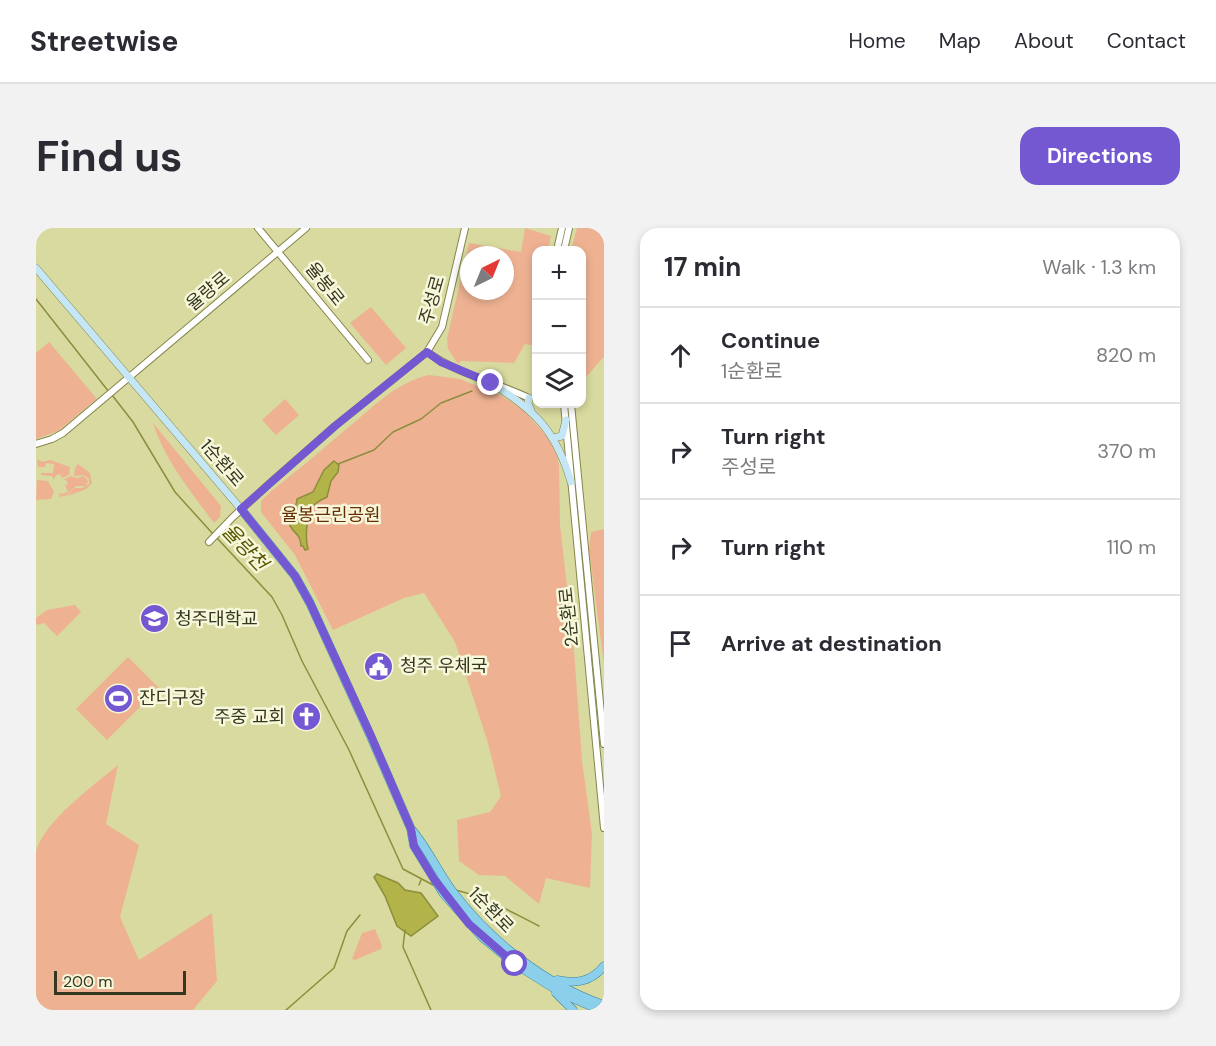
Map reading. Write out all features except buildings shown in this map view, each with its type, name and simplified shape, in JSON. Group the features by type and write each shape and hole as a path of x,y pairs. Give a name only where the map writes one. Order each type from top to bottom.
{"main road":[{"name":"1순환로","path":"36,268 295,576 310,603 371,736 411,829 414,846 443,893 482,937 515,964 548,986 600,1010"},
{"path":"491,383 531,410"},
{"path":"529,398 528,404 531,410 554,438 570,482"},
{"path":"554,438 561,436 566,420"},
{"name":"1순환로","path":"411,829 458,898 502,944 547,976 578,994 604,1005"},
{"path":"547,976 568,982 578,982 592,977 604,966"},
{"path":"548,986 573,1010"}],"street":[{"name":"율봉로","path":"258,228 368,360"},
{"name":"율량로","path":"36,444 63,433 306,228"},
{"name":"주성로","path":"209,542 241,509 335,426 427,352 442,327 465,228"},
{"path":"558,246 562,228"},
{"path":"565,246 569,228"},
{"path":"427,352 441,362 529,398"},
{"name":"2순환로","path":"564,408 604,828"},
{"name":"2순환로","path":"571,408 604,744"}],"green space":[{"path":"525,228 551,236 549,246 532,246 532,345 525,344 514,363 461,361 458,364 448,349 447,339 460,282 460,300 514,300 514,251 521,252"},
{"path":"577,228 604,228 604,357 586,376 586,246 572,246"},
{"path":"469,243 486,246 468,246"},
{"path":"371,307 406,348 386,365 350,323"},
{"path":"49,342 97,399 58,431 36,439 36,353"},
{"name":"율봉근린공원","path":"429,375 460,379 502,396 523,410 556,446 559,467 560,525 574,650 582,761 592,834 590,888 546,878 539,904 505,876 479,875 459,861 457,820 490,812 501,796 488,743 455,642 424,593 404,598 333,630 295,555 261,512 261,501 270,492 370,409 404,385"},
{"path":"285,399 299,415 276,435 262,420"},
{"path":"153,423 221,506 220,517 214,523 171,462"},
{"path":"37,459 42,462 50,460 70,467 69,475 62,478 60,474 55,476 54,480 52,476 41,475 41,473 53,473 54,464 46,463 45,467 38,467"},
{"path":"78,464 90,473 92,483 86,489 68,496 74,488 82,488 89,484 89,479 84,475 74,476"},
{"path":"71,476 77,478 84,476 88,481 86,486 76,486 67,495 60,497 59,493 68,492 65,485 68,484 66,480 63,480"},
{"path":"37,480 48,481 54,492 51,499 36,500"},
{"path":"604,529 604,664 589,549 591,532"},
{"path":"75,605 81,612 57,636 44,623 36,625 36,618 47,610"},
{"name":"잔디구장","path":"128,657 159,688 107,740 76,709"},
{"path":"118,765 106,824 139,845 120,917 139,960 212,913 217,981 193,1010 36,1010 36,852 48,829 59,817 83,793"},
{"path":"375,929 382,946 381,949 355,960 352,959 362,933"}],"shaded area":[{"path":"334,461 339,465 338,472 331,481 327,497 311,509 307,527 308,549 305,550 289,523 297,499 313,492 324,470"},
{"path":"377,874 398,883 405,890 421,893 438,916 411,936 397,926 385,896 374,877"}],"waterway":[{"name":"율량천","path":"36,299 109,392"},
{"path":"338,464 374,450 393,432 421,419 441,403 472,391"},
{"name":"율량천","path":"112,395 133,422 175,492 213,534"},
{"name":"율량천","path":"216,537 272,597 302,661 349,750 403,869 433,885"},
{"name":"율량천","path":"419,885 421,880"},
{"name":"율량천","path":"455,890 488,901 539,926"},
{"path":"286,1010 334,968 347,931 360,915"},
{"path":"405,930 403,947 431,1010"}],"place":[{"name":"청주대학교","path":"154,619"},
{"name":"청주 우체국","path":"379,666"},
{"name":"잔디구장","path":"118,698"},
{"name":"주중 교회","path":"306,717"}],"route":[{"path":"491,383 441,362 427,352 335,426 241,509 295,576 310,603 411,829 414,846 453,906 482,937 515,964"}]}
